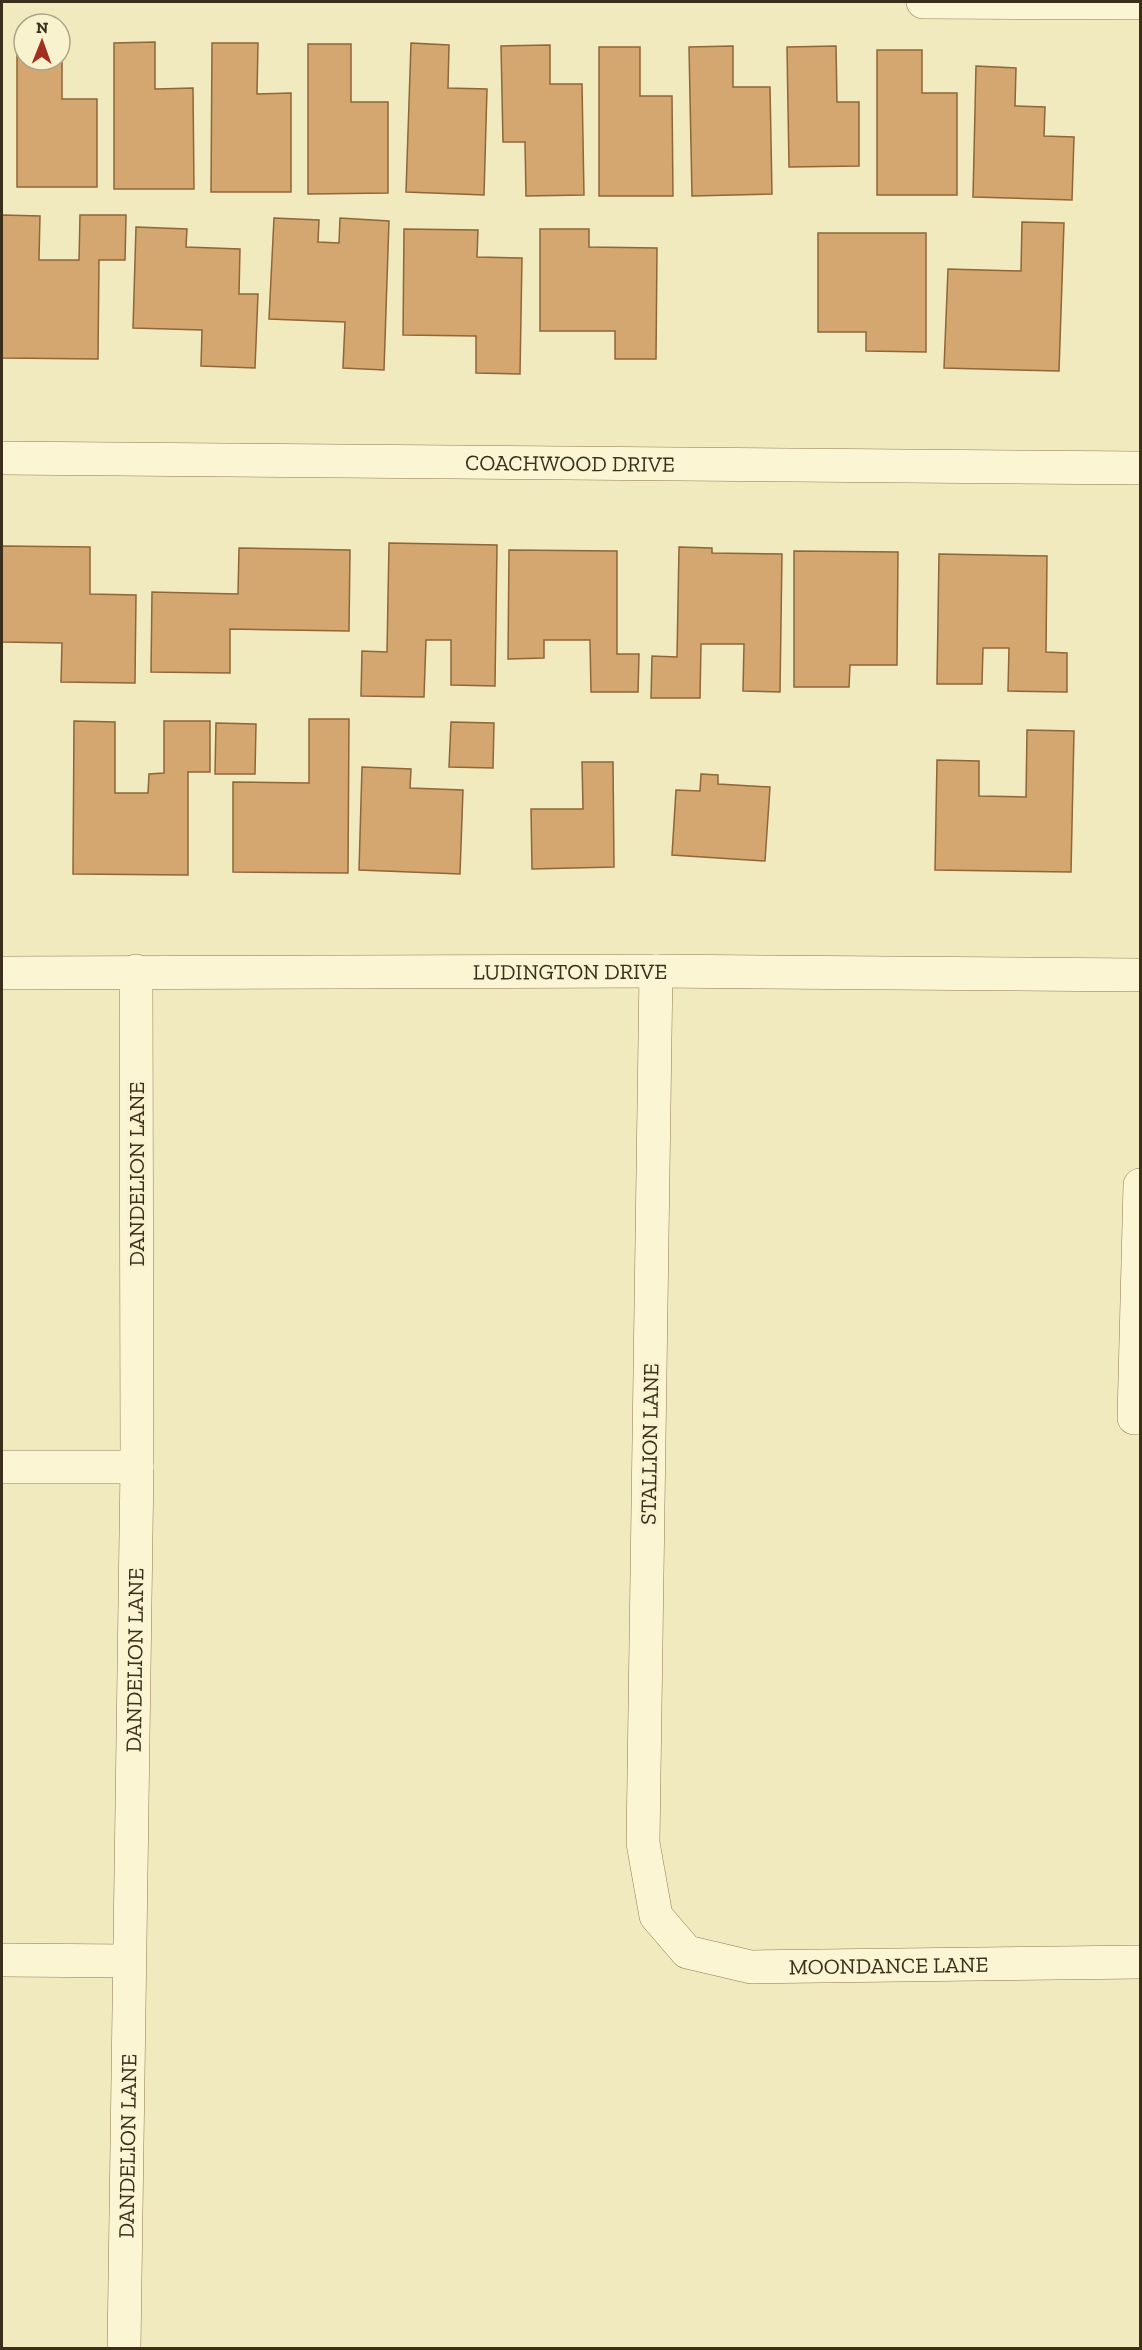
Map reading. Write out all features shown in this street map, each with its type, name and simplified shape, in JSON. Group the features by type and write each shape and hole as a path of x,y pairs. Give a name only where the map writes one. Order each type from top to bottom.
{"street":[{"path":"923,2 1140,3"},
{"name":"COACHWOOD DRIVE","path":"2,458 1140,468"},
{"name":"DANDELION LANE","path":"123,2349 137,1467 136,971"},
{"name":"LUDINGTON DRIVE","path":"2,973 656,971 1140,975"},
{"name":"STALLION LANE","path":"656,971 644,1844 656,1916"},
{"path":"1134,1418 1140,1185"},
{"path":"2,1467 137,1467"},
{"name":"MOONDANCE LANE","path":"656,1916 687,1952 752,1967 1140,1962"},
{"path":"2,1960 129,1961"}],"building":[{"path":"155,42 155,89 193,88 194,189 114,189 114,43"},
{"path":"212,43 258,43 257,94 291,93 291,192 211,192"},
{"path":"411,43 449,45 448,88 487,89 484,195 406,192"},
{"path":"308,44 351,44 351,102 388,102 388,193 308,194"},
{"path":"550,45 550,84 582,84 584,195 526,196 525,142 503,142 501,46"},
{"path":"733,46 733,87 770,87 772,194 692,196 689,47"},
{"path":"836,46 837,102 859,102 859,166 789,167 787,47"},
{"path":"599,47 640,47 640,96 672,96 673,196 599,196"},
{"path":"877,50 922,50 922,93 957,93 957,195 877,195"},
{"path":"976,66 1016,68 1015,106 1045,107 1044,136 1074,137 1072,200 973,197"},
{"path":"17,72 62,72 62,99 97,99 97,187 17,187"},
{"path":"2,215 40,216 39,260 79,260 80,215 126,215 125,260 99,260 98,359 2,358"},
{"path":"274,218 319,220 318,242 339,243 340,218 389,221 384,370 343,368 345,322 269,319"},
{"path":"1022,222 1064,223 1059,371 944,368 948,269 1021,271"},
{"path":"136,227 187,229 186,247 240,249 239,294 258,294 255,368 201,366 202,330 133,328"},
{"path":"404,229 478,230 477,257 522,258 520,374 476,373 476,336 403,335"},
{"path":"540,229 589,229 589,247 657,248 656,359 615,359 615,331 540,331"},
{"path":"818,233 926,233 926,352 866,351 866,332 818,332"},
{"path":"389,543 497,545 495,686 451,685 451,640 426,640 424,697 361,696 362,651 387,652"},
{"path":"2,546 90,547 90,594 136,595 135,683 61,682 62,643 2,642"},
{"path":"679,547 712,548 712,553 782,554 780,692 743,691 744,644 701,644 700,698 651,698 652,656 677,657"},
{"path":"239,548 350,550 349,631 230,629 230,673 151,672 152,592 238,594"},
{"path":"509,550 617,551 617,654 639,654 638,692 591,692 590,640 544,640 544,658 508,659"},
{"path":"794,551 898,552 897,665 850,665 849,687 794,687"},
{"path":"939,554 1047,556 1046,652 1067,653 1067,692 1008,691 1009,648 983,648 982,684 937,684"},
{"path":"309,719 349,719 348,873 233,872 233,782 309,783"},
{"path":"74,721 115,722 115,793 148,793 149,774 164,773 164,721 210,721 210,772 188,772 188,875 73,874"},
{"path":"451,722 494,723 493,768 449,767"},
{"path":"216,723 256,724 255,774 215,774"},
{"path":"1027,730 1074,731 1071,872 935,870 937,760 979,761 979,796 1026,797"},
{"path":"582,762 613,762 614,867 532,869 531,809 583,809"},
{"path":"362,767 411,769 410,788 463,790 460,874 359,870"},
{"path":"701,774 718,775 718,784 770,787 765,861 672,855 676,790 700,791"}]}
